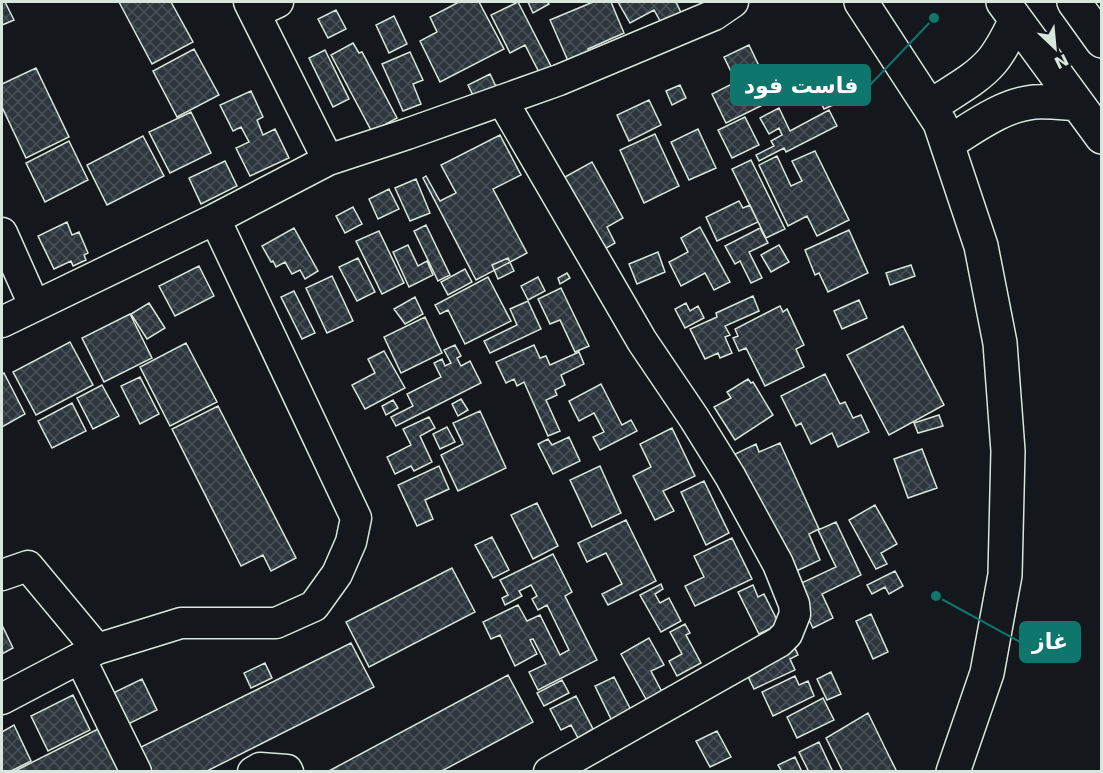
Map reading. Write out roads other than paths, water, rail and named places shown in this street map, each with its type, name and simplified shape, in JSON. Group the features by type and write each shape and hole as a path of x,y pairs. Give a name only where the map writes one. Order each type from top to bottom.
{"street":[{"path":"2,322 215,219 328,160 559,80 714,15 733,2"},
{"path":"861,2 931,106 948,143 981,246 1000,343 1008,451 1005,575 987,673 953,771"},
{"path":"1074,2 1100,35"},
{"path":"261,5 328,160"},
{"path":"931,106 977,75 992,61 1005,42 1010,11"},
{"path":"1010,11 1101,137"},
{"path":"502,100 642,341 730,476 778,564 794,603 795,614 787,634 779,642 549,771"},
{"path":"948,143 1017,105 1034,102 1077,104"},
{"path":"2,699 89,654 181,623 276,623 314,606 338,574 351,542 356,518 215,219"},
{"path":"2,232 34,305"},
{"path":"2,575 28,566 89,654 136,771"},
{"path":"253,771 261,768 288,771"}],"place":[{"name":"فاست فود","path":"934,18"},
{"name":"غاز","path":"936,596"}]}
